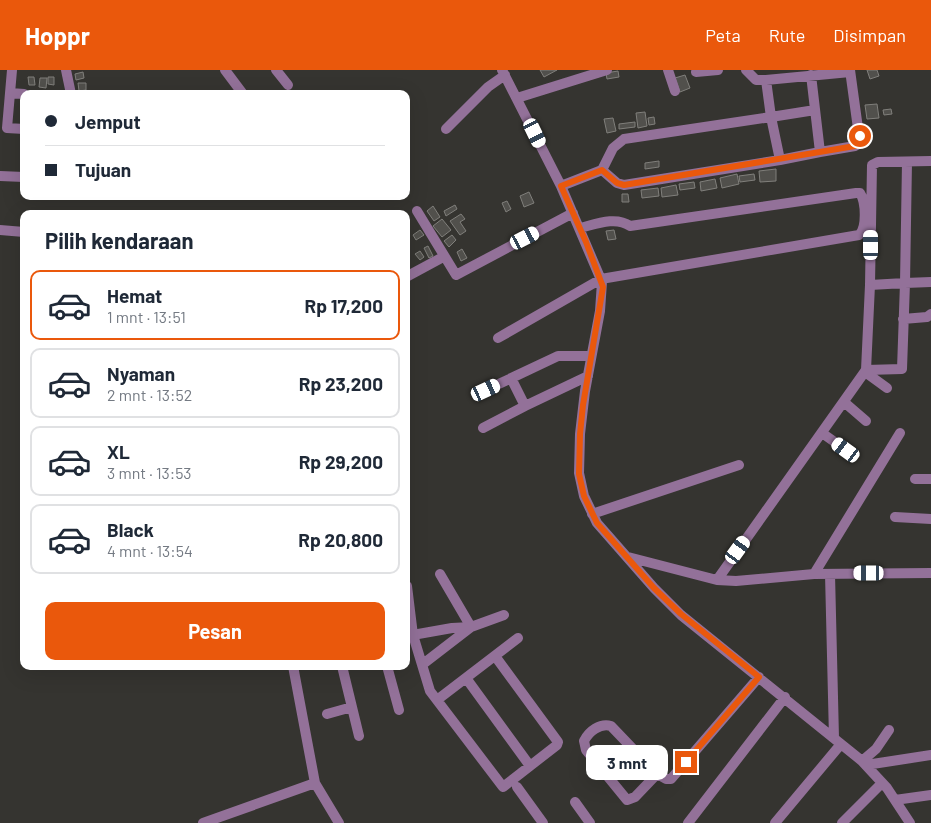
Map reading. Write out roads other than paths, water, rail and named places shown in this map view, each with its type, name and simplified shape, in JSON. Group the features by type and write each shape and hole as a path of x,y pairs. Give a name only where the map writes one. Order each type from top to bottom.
{"street":[{"path":"12,70 7,128 20,130"},
{"path":"66,70 70,90"},
{"path":"224,70 240,90"},
{"path":"276,70 288,85"},
{"path":"517,98 607,70"},
{"path":"668,70 675,90"},
{"path":"696,72 718,70"},
{"path":"602,170 617,183 624,185 780,160 860,144 850,71 756,80 746,70"},
{"path":"446,129 503,72 561,186 602,279 600,311 583,405 578,464 581,485 597,523 681,614 864,763 882,783 910,823"},
{"path":"811,76 820,152"},
{"path":"766,80 780,160"},
{"path":"10,93 20,94"},
{"path":"561,186 602,170 613,148 624,139 815,110"},
{"path":"717,580 866,371 872,166 875,162 931,161"},
{"path":"866,371 902,368 906,283 907,162"},
{"path":"0,176 20,177"},
{"path":"498,338 602,279 859,235 864,226 863,198 860,193 856,193 630,226 623,221 616,221 580,228"},
{"path":"416,211 456,275 573,213"},
{"path":"0,230 20,232"},
{"path":"410,275 443,257"},
{"path":"870,284 931,282"},
{"path":"903,318 927,317 931,314"},
{"path":"486,390 564,354 591,356"},
{"path":"866,371 887,388"},
{"path":"483,428 588,376"},
{"path":"511,378 526,406"},
{"path":"844,402 866,422"},
{"path":"822,433 846,450"},
{"path":"814,574 900,433"},
{"path":"592,514 739,464"},
{"path":"915,479 931,479"},
{"path":"895,517 931,519"},
{"path":"628,557 717,580 736,581 814,574 930,571"},
{"path":"440,574 471,627"},
{"path":"775,823 837,741 830,574"},
{"path":"495,656 558,742 557,745 503,787 430,691 423,664 410,636 452,628 471,627 504,615"},
{"path":"423,664 471,627"},
{"path":"437,700 518,638"},
{"path":"293,670 315,783 339,823"},
{"path":"343,670 359,736"},
{"path":"388,670 399,710"},
{"path":"657,774 635,797 627,800 586,750 584,741 598,727 611,726 657,774 668,780 674,776 759,677"},
{"path":"466,678 530,766"},
{"path":"688,823 785,697"},
{"path":"327,714 352,707"},
{"path":"864,763 889,730"},
{"path":"864,763 931,755"},
{"path":"203,823 315,783"},
{"path":"842,823 882,783"},
{"path":"517,787 543,823"},
{"path":"895,800 931,795"},
{"path":"575,802 590,823"}]}
